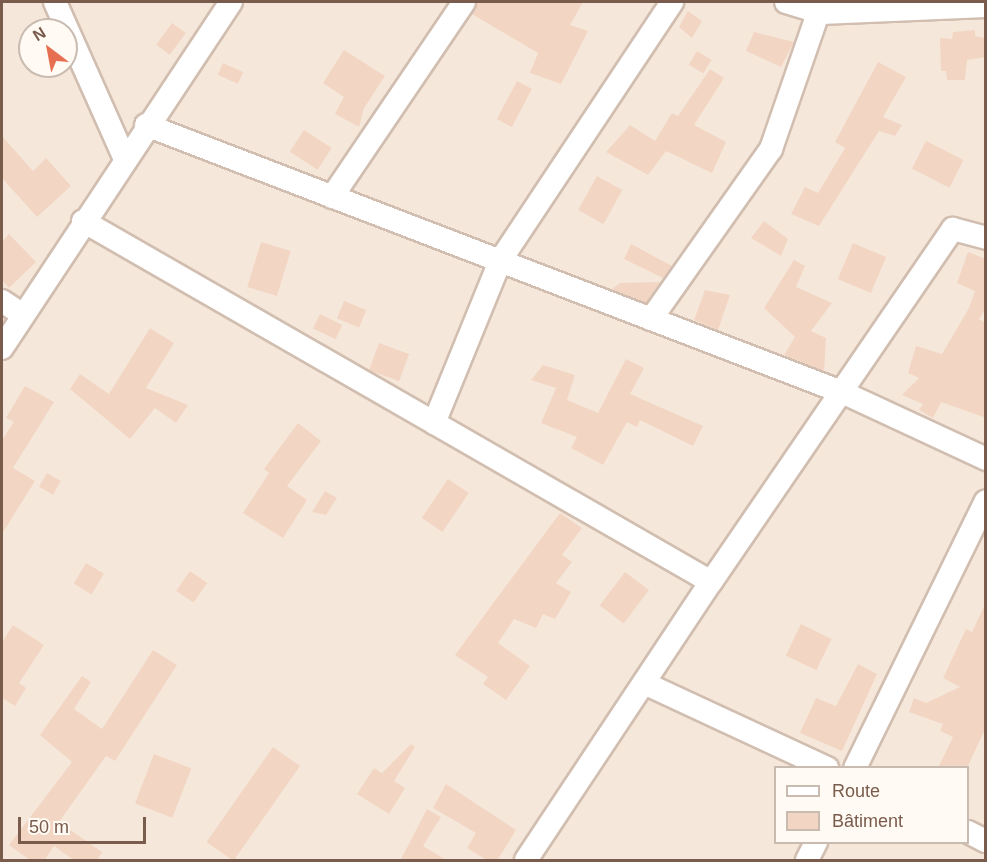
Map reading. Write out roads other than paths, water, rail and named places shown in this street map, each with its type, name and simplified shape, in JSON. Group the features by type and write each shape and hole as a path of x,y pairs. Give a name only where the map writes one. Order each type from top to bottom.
{"street":[{"path":"56,2 124,157"},
{"path":"2,348 124,157 231,2"},
{"path":"332,197 464,2"},
{"path":"434,423 500,261 672,2"},
{"path":"786,2 822,7 986,6"},
{"path":"651,319 771,149 822,7"},
{"path":"146,125 844,393 986,459"},
{"path":"83,222 711,582"},
{"path":"526,861 711,582 844,393 953,229 986,238"},
{"path":"2,301 23,315"},
{"path":"856,766 986,501"},
{"path":"644,683 823,766"},
{"path":"969,832 986,841"},
{"path":"807,861 816,844"}]}
